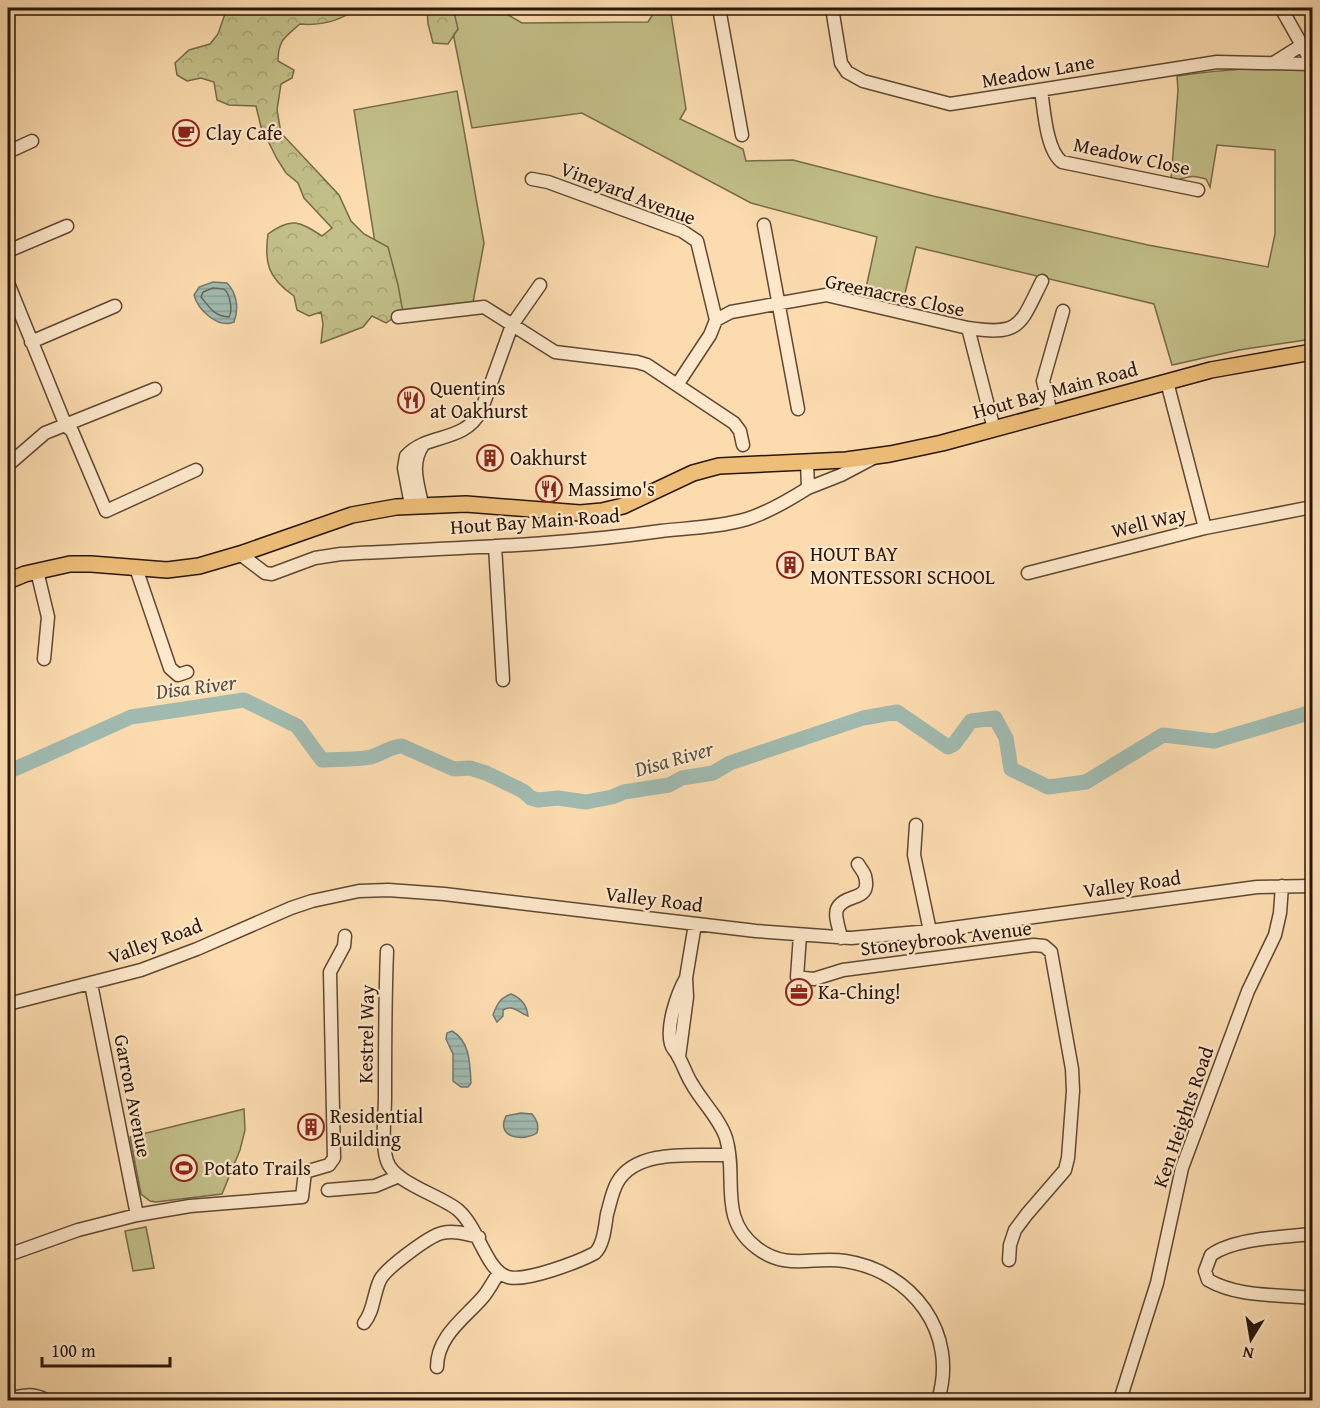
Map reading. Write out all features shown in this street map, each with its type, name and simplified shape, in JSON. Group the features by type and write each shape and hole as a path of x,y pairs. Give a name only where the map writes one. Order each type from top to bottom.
{"main road":[{"name":"Hout Bay Main Road","path":"8,581 37,571 80,564 167,570 188,568 240,554 352,515 377,509 416,505 483,505 580,513 596,512 623,506 693,473 720,466 875,457 909,451 1228,366 1312,352"}],"street":[{"path":"719,8 742,135"},
{"name":"Meadow Lane","path":"832,8 841,63 847,72 857,79 950,105 1204,63 1238,61 1312,63"},
{"path":"1281,8 1312,63"},
{"path":"1275,62 1302,45"},
{"name":"Meadow Close","path":"1041,90 1051,147 1055,156 1062,162 1198,190"},
{"path":"8,152 32,141"},
{"name":"Vineyard Avenue","path":"532,178 590,197 695,238 701,250 716,320"},
{"path":"764,225 798,409"},
{"path":"8,251 67,226"},
{"path":"968,328 1002,331 1017,326 1025,317 1042,281"},
{"path":"8,283 66,426 72,431 106,511 196,470"},
{"path":"416,505 415,465 423,444 466,430 478,417 512,325 540,285"},
{"name":"Greenacres Close","path":"716,320 731,312 829,296 968,328 994,429"},
{"path":"31,342 115,306"},
{"path":"398,317 482,307 555,352 642,363 734,423 740,430 743,445"},
{"path":"1051,413 1042,381 1063,311"},
{"path":"677,385 710,335 716,320"},
{"name":"Well Way","path":"1028,573 1205,528 1167,382"},
{"path":"8,465 38,438 51,430 66,426 155,388"},
{"name":"Hout Bay Main Road","path":"240,554 265,573 272,574 308,560 331,555 495,546 640,534 737,521 781,504 808,488 841,475 875,457"},
{"path":"807,462 808,488"},
{"path":"1205,528 1312,507"},
{"path":"495,546 503,680"},
{"path":"136,568 170,668 176,674 187,672"},
{"path":"37,571 48,616 44,659"},
{"path":"916,825 914,855 930,931"},
{"path":"841,938 836,915 837,909 847,900 863,893 866,887 865,875 858,864"},
{"name":"Valley Road","path":"8,1004 91,984 165,962 291,908 359,891 388,890 444,894 695,924 841,938 930,931 1204,894 1282,886 1312,886"},
{"name":"Ken Heights Road","path":"1120,1401 1157,1283 1182,1168 1238,1018 1271,945 1280,913 1282,886"},
{"path":"695,924 686,976 687,997 679,1057 692,1084 727,1140 733,1212 739,1228 757,1248 771,1256 786,1261 801,1262 837,1260 873,1268 900,1283 922,1304 934,1324 942,1353 942,1383 938,1401"},
{"path":"8,1255 78,1230 137,1215 190,1206 300,1198 304,1193 303,1181 306,1171 329,1165 334,1158 330,972 331,966 344,946 345,936"},
{"name":"Stoneybrook Avenue","path":"804,936 804,978 814,979 852,968 1034,945 1044,946 1051,952 1072,1069 1073,1091 1068,1158 1065,1170 1016,1230 1010,1245 1010,1260"},
{"name":"Kestrel Way","path":"387,951 385,1153 389,1166 399,1176"},
{"name":"Garron Avenue","path":"91,984 137,1215"},
{"path":"328,1190 371,1187 399,1176 458,1209 479,1237 493,1267 499,1273 509,1277 525,1278 595,1253 601,1242 615,1185 621,1176 639,1163 658,1157 729,1155"},
{"path":"364,1323 370,1315 381,1278 395,1264 438,1234 449,1232 479,1237"},
{"path":"1312,1234 1228,1247 1211,1255 1205,1271 1208,1280 1236,1291 1312,1298"},
{"path":"437,1367 439,1353 452,1328 483,1297 499,1273"},
{"path":"9,1399 28,1394 46,1401"}],"green space":[{"path":"227,8 358,8 330,22 300,24 283,40 279,48 278,61 294,70 292,78 281,84 277,110 281,133 339,195 351,221 364,234 388,247 403,312 386,323 372,316 363,327 321,343 323,324 321,312 309,316 297,310 294,296 273,276 268,262 268,234 289,223 301,224 322,236 332,228 304,198 298,183 286,173 277,159 261,127 256,106 229,105 217,100 214,82 201,78 187,81 177,75 175,63 189,50 210,44 218,34"},
{"path":"427,8 453,8 458,29 448,44 433,43"},
{"path":"448,8 496,8 522,23 648,22 657,8 670,8 686,109 680,119 743,149 746,161 793,160 933,196 1148,245 1268,267 1275,234 1275,150 1217,145 1210,187 1206,179 1195,176 1171,181 1177,76 1267,68 1286,68 1312,73 1312,339 1239,350 1172,365 1154,304 916,247 901,310 863,302 877,237 751,203 582,113 472,128"},
{"path":"457,91 484,243 472,308 387,319 354,110"},
{"name":"Potato Trails","path":"244,1109 245,1130 240,1150 222,1194 156,1202 150,1201 141,1194 130,1137"},
{"path":"146,1227 154,1268 133,1271 125,1231"}],"water":[{"path":"213,282 227,283 233,291 237,307 234,322 222,323 215,320 204,312 196,301 194,295 199,287"},
{"path":"511,994 523,1002 528,1016 513,1008 507,1008 503,1010 503,1016 497,1022 493,1015 496,1008"},
{"path":"452,1031 458,1035 468,1054 471,1083 468,1087 461,1087 453,1081 453,1054 446,1039 447,1033"},
{"path":"521,1113 532,1114 537,1123 537,1133 519,1137 512,1136 504,1129 506,1116"}],"waterway":[{"name":"Disa River","path":"8,772 131,717 244,700 297,726 322,760 371,757 402,746 454,769 470,768 486,773 538,800 558,798 586,802 624,792 669,785 682,778 713,773 730,763 863,718 897,712 948,747 954,744 971,721 995,718 1006,738 1011,769 1048,787 1086,782 1163,735 1214,741 1312,712"}],"place":[{"name":"Clay Cafe","path":"186,133"},
{"name":"Quentins at Oakhurst","path":"411,400"},
{"name":"Oakhurst","path":"490,458"},
{"name":"Massimo's","path":"549,489"},
{"name":"HOUT BAY MONTESSORI SCHOOL","path":"790,565"},
{"name":"Ka-Ching!","path":"799,992"},
{"name":"Residential Building","path":"311,1127"},
{"name":"Potato Trails","path":"184,1168"}]}
